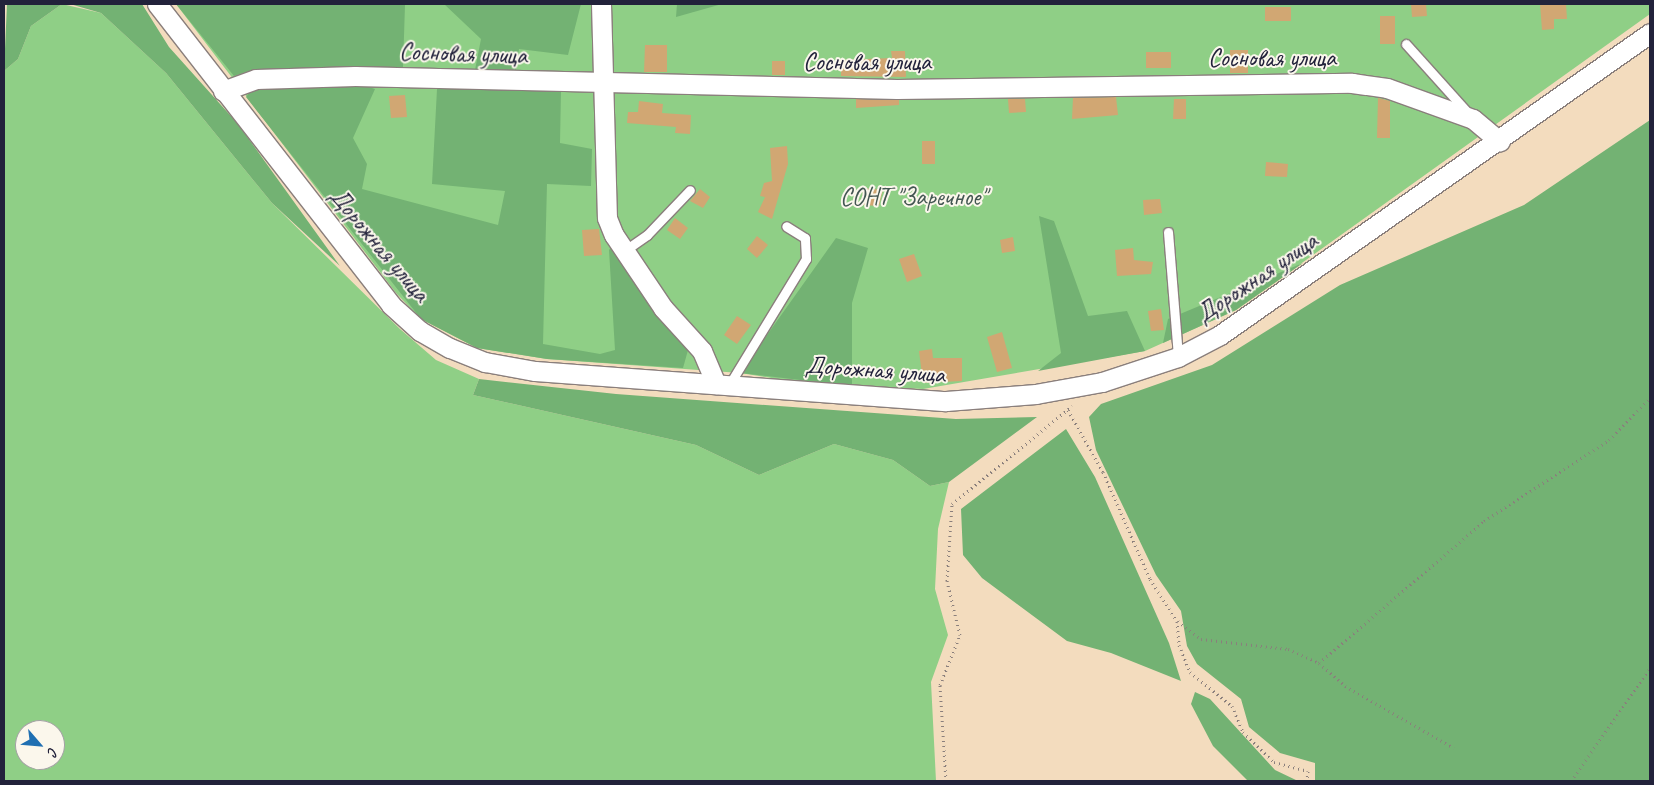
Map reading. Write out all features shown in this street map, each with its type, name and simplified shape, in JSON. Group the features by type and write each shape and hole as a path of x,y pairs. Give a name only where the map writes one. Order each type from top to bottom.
{"street":[{"name":"Дорожная улица","path":"157,4 391,305 420,331 485,362 535,371 946,401 997,398 1102,382 1178,357 1220,335 1500,142 1650,33"},
{"path":"601,4 600,84 607,218 624,251 663,308 702,351 722,385"},
{"name":"Сосновая улица","path":"223,91 256,79 355,76 600,84 897,89 1352,83 1387,88 1473,119 1500,142"}],"lane":[{"path":"1406,44 1473,119"},
{"path":"624,251 648,235 690,190"},
{"path":"722,385 806,259 805,238 786,226"},
{"path":"1168,232 1178,357"}],"path":[{"path":"1319,663 1484,520 1609,440 1650,398"},
{"path":"946,781 940,685 960,635 947,581 952,504 1074,404"},
{"path":"1067,410 1103,472 1150,579 1177,621 1201,639 1288,650 1319,663 1345,686 1454,748"},
{"path":"1177,621 1179,645 1190,672 1232,706 1243,732 1274,762 1308,771 1307,781"},
{"path":"1571,781 1650,668"}],"green space":[{"path":"7,4 62,4 31,26 18,59 4,71"},
{"path":"62,4 101,13 166,73 272,203 400,329 436,360 479,379 473,395 696,445 759,475 834,444 893,460 930,486 949,482 938,529 935,589 948,635 931,682 936,781 4,781 4,71 18,59 31,26"},
{"path":"70,4 142,4 169,47 238,124 340,266 272,203 166,73 101,13"},
{"name":"СОНТ \"Заречное\"","path":"176,4 1650,4 1650,14 1236,310 1145,351 923,389 809,384 740,373 547,359 477,348 421,319 396,293"},
{"path":"176,4 405,5 403,67 249,71 234,76"},
{"path":"444,4 581,4 568,55 519,49 516,70 475,70 481,39"},
{"path":"677,4 722,4 676,17"},
{"path":"354,82 375,89 353,138 367,164 362,189 498,225 505,191 432,184 437,89 561,90 560,143 592,149 591,186 547,184 543,344 600,354 615,350 609,250 612,246 690,343 683,368 547,359 477,348 421,319 246,97 255,85"},
{"path":"1650,120 1650,781 1315,781 1315,763 1280,753 1249,727 1241,699 1197,664 1187,646 1181,611 1156,575 1096,450 1089,417 1101,404 1212,365 1340,285 1524,205"},
{"path":"1039,216 1054,221 1088,316 1127,311 1145,351 1038,371 1061,353"},
{"path":"836,238 868,248 852,303 852,386 740,373"},
{"path":"1303,263 1236,310 1163,343 1168,319"},
{"path":"479,379 616,394 956,419 1037,417 949,482 930,486 893,460 834,444 759,475 696,445 473,395"},
{"path":"1066,429 1095,477 1169,643 1181,681 1111,653 1067,641 982,578 963,555 961,509"},
{"path":"1195,692 1210,699 1275,770 1298,781 1248,781 1213,746 1191,704"}],"building":[{"path":"1411,4 1426,4 1427,16 1412,17"},
{"path":"1540,4 1566,4 1567,19 1554,19 1554,29 1542,30"},
{"path":"1265,7 1291,7 1291,21 1265,21"},
{"path":"1380,16 1395,16 1395,44 1380,44"},
{"path":"645,45 667,45 667,72 644,72"},
{"path":"1230,50 1248,50 1248,73 1230,73"},
{"path":"891,51 905,51 906,77 841,76 841,60 892,58"},
{"path":"1146,52 1171,52 1171,68 1146,68"},
{"path":"772,61 785,61 785,75 772,75"},
{"path":"405,95 407,117 391,118 389,96"},
{"path":"1116,97 1118,115 1072,119 1073,98"},
{"path":"1378,98 1390,101 1390,138 1377,138"},
{"path":"856,99 899,100 899,105 856,108"},
{"path":"1008,99 1025,99 1026,112 1009,113"},
{"path":"1174,99 1186,99 1186,119 1173,119"},
{"path":"639,101 663,104 662,113 691,115 690,134 675,133 676,127 627,123 628,112 638,112"},
{"path":"922,141 935,141 935,164 922,164"},
{"path":"787,146 788,164 772,219 758,212 765,197 760,196 764,183 772,181 770,148"},
{"path":"1266,162 1288,164 1287,177 1265,176"},
{"path":"863,188 883,190 879,206 862,205"},
{"path":"700,189 710,197 703,208 690,201"},
{"path":"1160,199 1162,213 1144,215 1143,200"},
{"path":"675,218 688,228 680,239 667,230"},
{"path":"599,229 602,255 584,256 582,230"},
{"path":"757,236 768,245 757,258 747,249"},
{"path":"1013,237 1015,251 1002,253 1000,240"},
{"path":"1133,248 1134,260 1153,262 1151,274 1117,276 1115,250"},
{"path":"914,254 922,276 907,282 899,259"},
{"path":"1161,309 1164,330 1151,331 1148,311"},
{"path":"737,316 751,325 737,344 724,335"},
{"path":"1002,332 1012,368 997,372 987,337"},
{"path":"932,349 933,358 962,358 962,381 923,383 919,351"}]}
